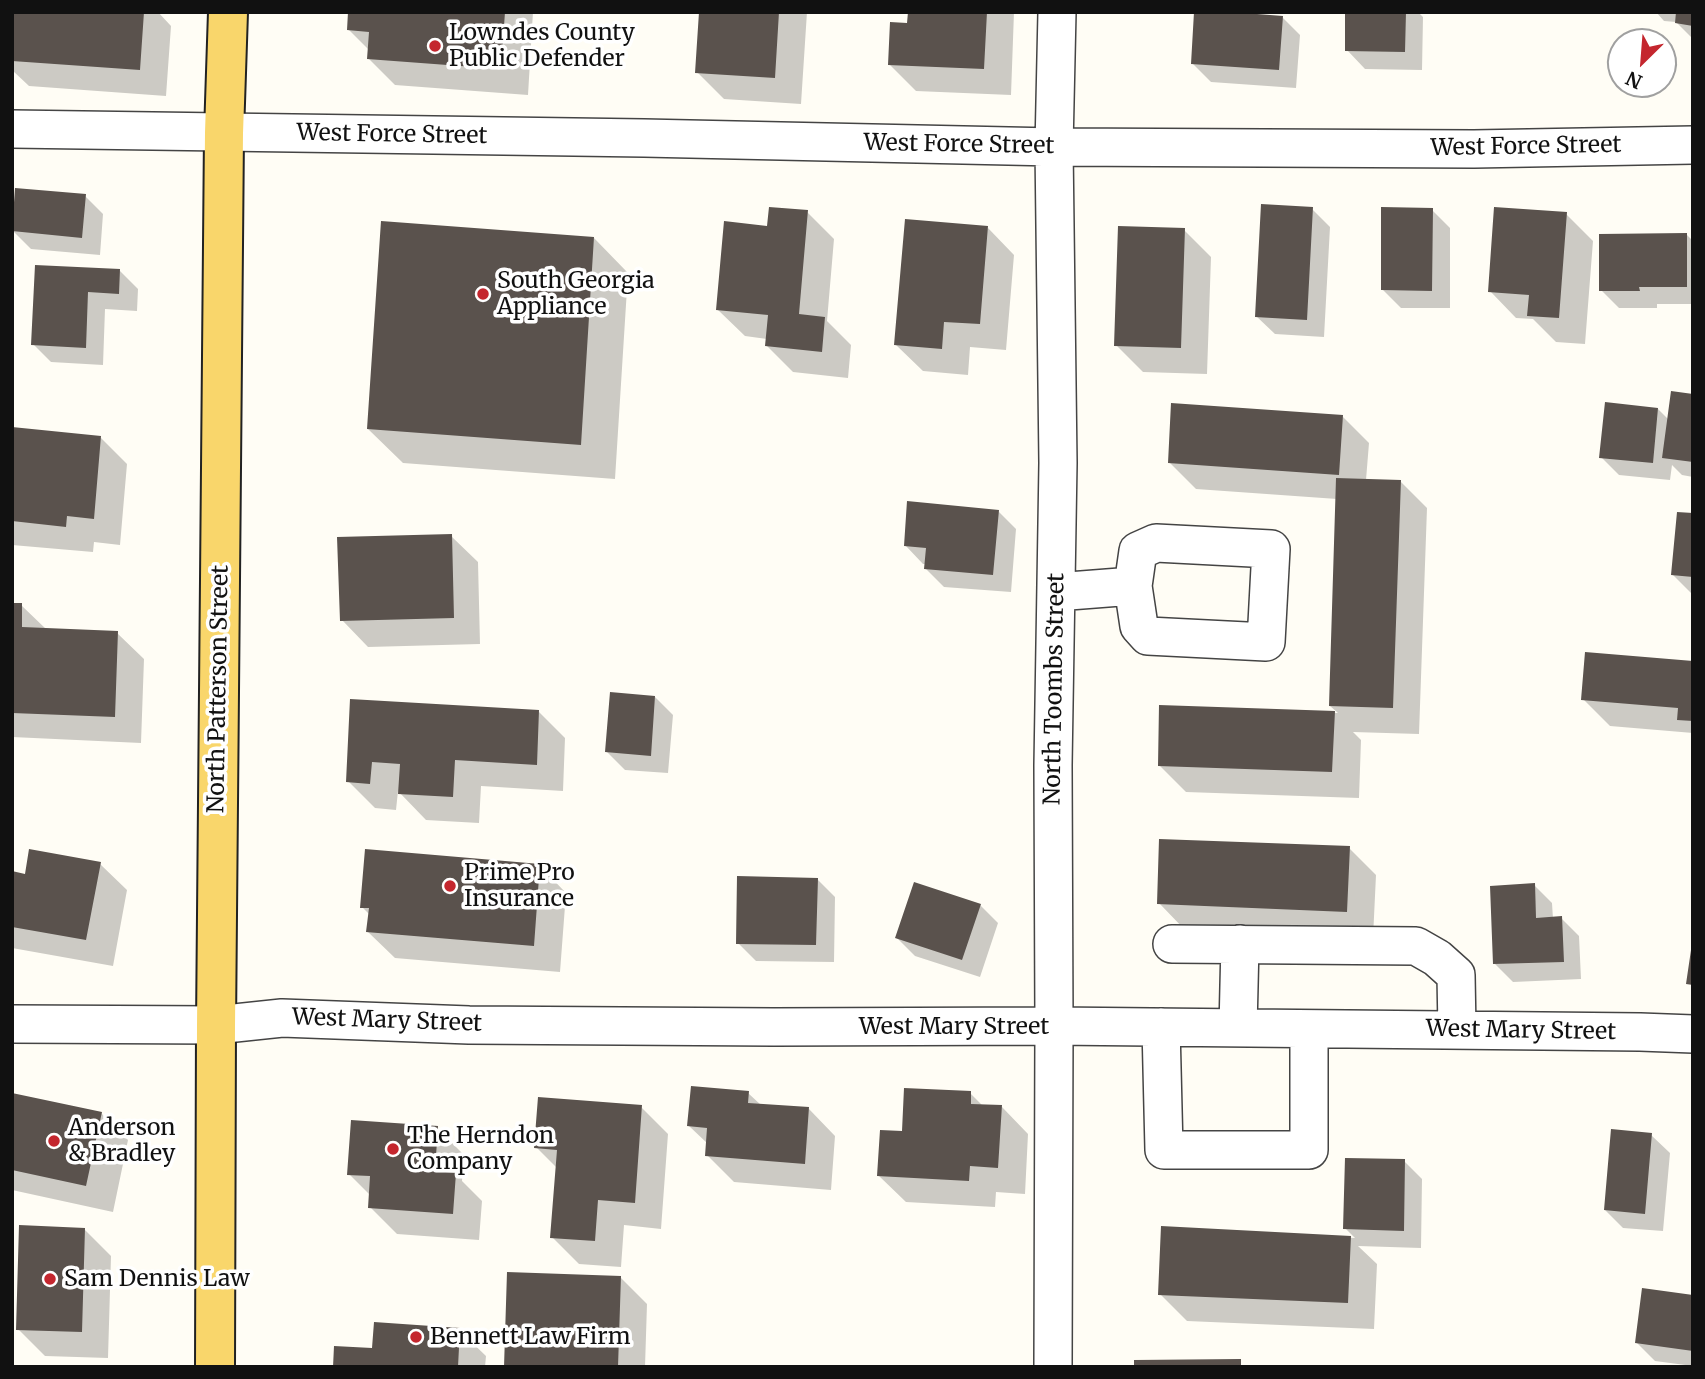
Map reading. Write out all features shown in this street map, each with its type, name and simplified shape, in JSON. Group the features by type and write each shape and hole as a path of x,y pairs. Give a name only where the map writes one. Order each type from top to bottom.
{"main road":[{"name":"North Patterson Street","path":"215,1367 224,133 229,12"}],"street":[{"name":"North Toombs Street","path":"1053,1367 1053,765 1058,450 1054,147 1057,12"},
{"name":"West Force Street","path":"12,129 658,138 1054,147 1474,149 1693,145"},
{"path":"1056,592 1133,586"},
{"path":"1172,944 1416,946 1437,958 1456,975 1457,1030"},
{"path":"1238,1028 1240,944"},
{"name":"West Mary Street","path":"12,1024 216,1025 282,1017 497,1025 1054,1026 1693,1034"},
{"path":"1161,1027 1164,1150 1309,1150 1309,1028"}],"building":[{"path":"12,12 144,12 140,70 12,61"},
{"name":"Lowndes County Public Defender","path":"348,12 505,12 501,69 367,59 369,32 347,30"},
{"path":"699,12 779,12 775,78 695,73"},
{"path":"908,12 987,12 984,69 888,65 890,22 907,23"},
{"path":"1194,12 1283,16 1279,70 1191,64"},
{"path":"1345,12 1406,12 1405,52 1345,51"},
{"path":"1676,12 1693,12 1693,26 1675,23"},
{"path":"15,188 86,194 82,238 12,231"},
{"path":"1261,204 1313,207 1307,320 1255,317"},
{"path":"769,207 808,210 799,314 825,317 822,352 765,346 768,315 716,310 724,221 767,226"},
{"path":"1381,207 1433,208 1432,291 1381,290"},
{"path":"1494,207 1567,212 1559,318 1527,316 1529,295 1488,292"},
{"path":"905,219 988,226 980,324 944,322 942,349 894,345"},
{"name":"South Georgia Appliance","path":"381,221 594,237 581,445 367,429"},
{"path":"1118,226 1185,228 1181,348 1114,346"},
{"path":"1687,233 1687,287 1639,287 1640,291 1599,291 1599,234"},
{"path":"35,265 120,269 119,294 88,292 86,348 31,345"},
{"path":"1671,391 1693,394 1693,462 1662,458"},
{"path":"1605,402 1658,408 1653,463 1599,458"},
{"path":"1171,403 1343,415 1339,475 1168,463"},
{"path":"12,427 101,436 94,519 67,516 66,527 12,521"},
{"path":"1336,478 1401,480 1393,708 1329,706"},
{"path":"907,501 999,510 993,575 924,569 926,548 904,546"},
{"path":"1677,512 1693,513 1693,577 1671,575"},
{"path":"452,534 454,618 340,621 337,537"},
{"path":"12,603 22,603 22,627 118,631 115,717 12,713"},
{"path":"1585,652 1693,661 1693,721 1677,720 1678,708 1581,700"},
{"path":"610,692 655,696 651,756 605,752"},
{"path":"350,699 539,710 537,765 455,760 453,797 398,794 400,764 372,762 370,784 346,782"},
{"path":"1159,705 1335,711 1332,772 1158,766"},
{"path":"1159,839 1350,846 1347,912 1157,904"},
{"path":"29,849 101,862 86,940 12,927 12,871 25,874"},
{"name":"Prime Pro Insurance","path":"365,849 540,864 534,946 366,932 369,908 360,908"},
{"path":"737,876 818,878 816,945 736,944"},
{"path":"914,882 981,904 962,960 895,938"},
{"path":"1535,883 1536,918 1562,916 1564,962 1493,964 1490,886"},
{"path":"1691,950 1693,951 1693,985 1686,984"},
{"path":"691,1086 749,1091 748,1103 809,1107 805,1164 705,1156 707,1128 687,1126"},
{"path":"904,1088 971,1091 971,1104 1002,1105 998,1168 970,1166 969,1181 877,1176 880,1130 902,1131"},
{"name":"Anderson & Bradley","path":"12,1093 102,1112 86,1186 12,1170"},
{"path":"538,1097 642,1105 635,1203 598,1200 595,1241 550,1238 557,1150 534,1148"},
{"name":"The Herndon Company","path":"351,1120 438,1126 435,1171 456,1173 453,1214 368,1208 370,1176 347,1175"},
{"path":"1611,1129 1652,1133 1645,1214 1604,1210"},
{"path":"1345,1158 1405,1159 1404,1231 1343,1229"},
{"name":"Sam Dennis Law","path":"19,1225 85,1228 82,1332 16,1330"},
{"path":"1161,1226 1351,1236 1348,1303 1158,1295"},
{"path":"507,1272 621,1276 618,1367 504,1367"},
{"path":"1642,1288 1693,1295 1693,1351 1635,1343"},
{"name":"Bennett Law Firm","path":"374,1322 460,1328 458,1367 333,1367 334,1346 372,1348"},
{"path":"1241,1359 1241,1367 1134,1367 1134,1360"}],"place":[{"name":"Lowndes County Public Defender","path":"435,46"},
{"name":"South Georgia Appliance","path":"483,294"},
{"name":"Prime Pro Insurance","path":"450,886"},
{"name":"Anderson & Bradley","path":"54,1141"},
{"name":"The Herndon Company","path":"393,1149"},
{"name":"Sam Dennis Law","path":"50,1279"},
{"name":"Bennett Law Firm","path":"416,1337"}]}
